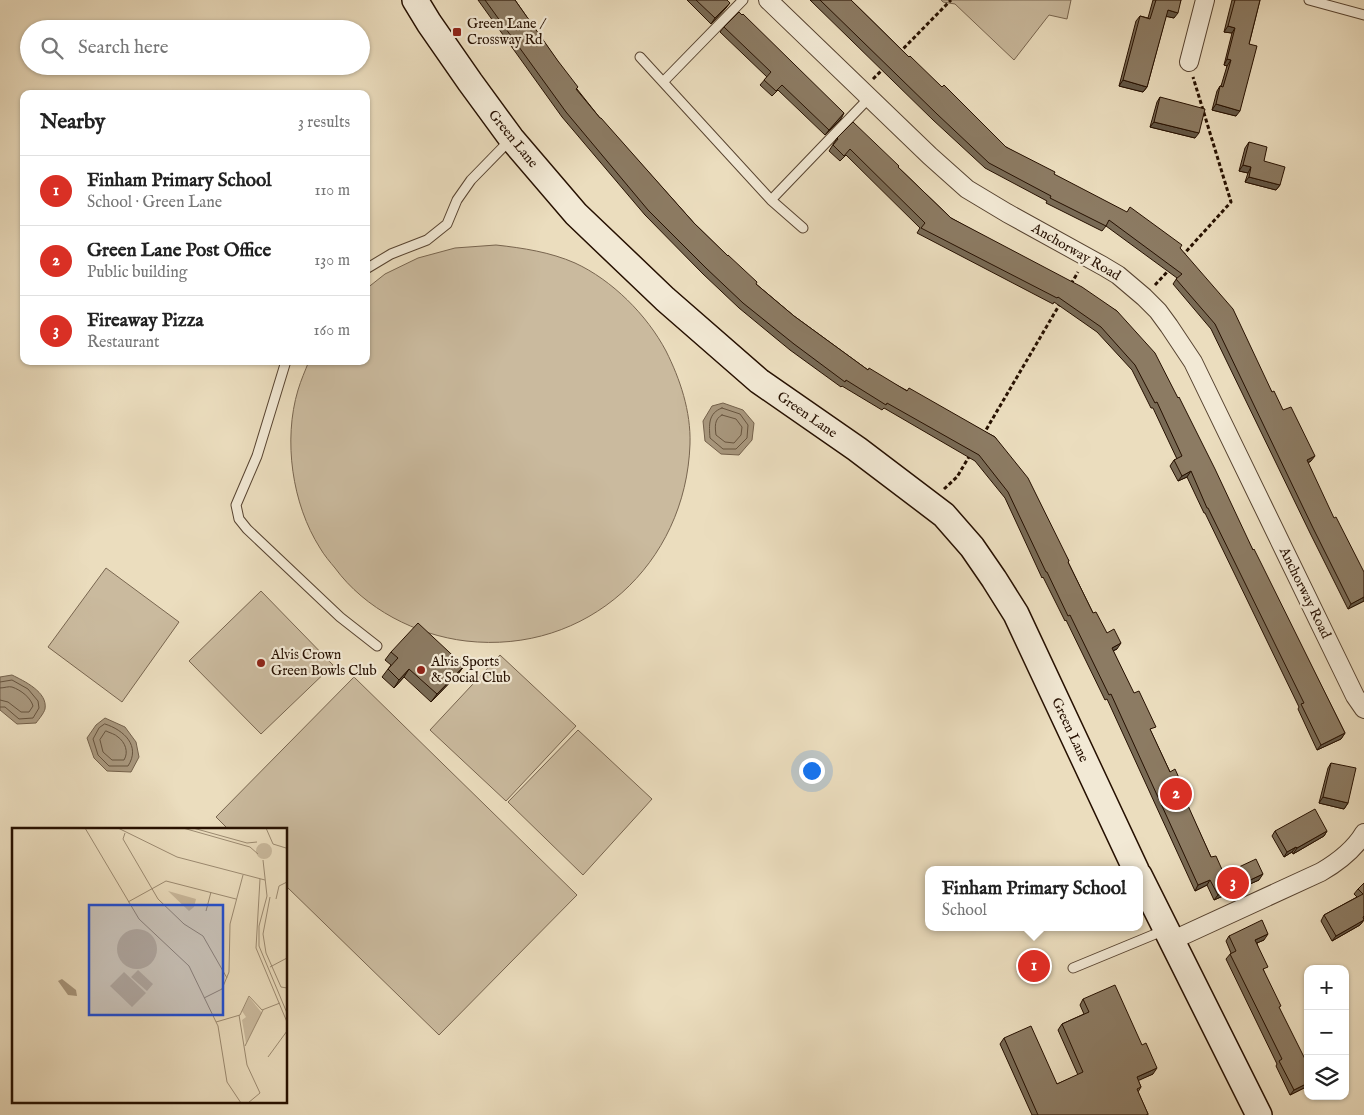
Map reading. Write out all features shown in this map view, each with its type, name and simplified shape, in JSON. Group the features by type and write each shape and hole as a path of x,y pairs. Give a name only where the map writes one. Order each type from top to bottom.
{"street":[{"name":"Green Lane","path":"415,0 459,67 511,138 576,214 665,298 759,381 929,503 944,515 972,547 1016,614 1134,866"},
{"name":"Anchorway Road","path":"768,0 930,156 967,189 1118,275 1158,311 1193,362 1355,696 1364,709"},
{"path":"1189,62 1205,0"},
{"path":"1168,935 1322,872 1344,856 1364,833"},
{"path":"1143,883 1258,1115"}],"lane":[{"path":"662,82 743,0"},
{"path":"1309,0 1364,15"},
{"path":"640,58 771,200 803,228"},
{"path":"771,200 865,94"},
{"path":"370,267 391,254 426,240 447,224 457,200 471,180 511,138"},
{"path":"285,365 257,456 236,505 239,519 247,529 340,618 377,646"},
{"path":"1072,968 1168,935"}],"path":[{"path":"896,56 951,0"},
{"path":"1177,260 1231,202 1189,62"},
{"path":"865,94 889,63"},
{"path":"1069,288 1087,256"},
{"path":"1144,297 1171,268"},
{"path":"981,438 1064,296"},
{"path":"929,503 957,477 971,454"}],"shaded area":[{"path":"941,0 1071,0 1067,19 1049,15 1014,60 955,4"},
{"path":"496,245 536,251 575,263 602,279 639,312 658,338 666,351 680,384 689,419 690,444 684,487 670,527 649,563 622,593 589,616 551,633 510,641 466,641 447,638 410,626 376,608 347,583 322,551 310,531 303,512 293,471 291,430 293,409 307,365 370,365 370,286 385,274 418,258 455,248"},
{"path":"106,568 179,622 122,702 48,647"},
{"name":"Alvis Crown Green Bowls Club","path":"261,591 333,665 261,734 189,661"},
{"path":"500,655 576,726 506,801 430,730"},
{"path":"354,677 577,895 439,1035 288,888 288,828 227,828 216,817"},
{"path":"578,730 652,799 583,875 508,802"}],"water":[{"path":"723,403 743,410 754,423 752,440 739,455 721,454 705,441 703,421 712,406"},
{"path":"12,675 23,680 43,697 45,709 36,723 17,724 0,710 0,677"},
{"path":"105,718 125,727 136,742 139,757 131,772 107,771 94,758 87,738 96,725"}],"building":[{"path":"485,0 515,0 578,87 576,89 600,118 694,223 757,282 756,284 794,316 868,370 869,368 907,391 909,388 995,437 1028,478 1093,613 1096,612 1107,633 1114,629 1121,643 1112,648 1134,693 1139,691 1156,727 1150,729 1170,772 1175,769 1184,789 1181,790 1211,857 1216,856 1224,874 1256,859 1263,874 1218,895 1210,880 1198,885 1111,694 1109,695 1070,615 1068,616 1008,492 979,455 887,403 886,405 846,380 845,382 743,303 648,210 566,112"},
{"path":"696,0 727,0 730,3 715,18"},
{"path":"820,0 851,0 909,57 942,87 944,85 1006,147 1127,212 1130,207 1182,245 1180,248 1233,309 1272,392 1274,391 1283,410 1291,407 1315,456 1307,460 1334,518 1336,517 1364,572 1364,597 1351,604 1215,324 1176,279 1182,274 1109,220 1106,226 1050,198 1051,196 989,163"},
{"path":"1156,0 1181,0 1178,13 1168,10 1147,87 1123,80 1140,16 1150,19"},
{"path":"1235,0 1260,0 1249,44 1257,46 1240,111 1216,104 1220,86 1223,87 1231,60 1227,59 1235,28 1228,26"},
{"path":"739,12 844,113 829,130 782,85 776,91 764,80 771,72 724,27"},
{"path":"1160,97 1205,109 1199,133 1154,122"},
{"path":"853,122 951,218 1082,287 1117,311 1155,353 1215,469 1253,550 1345,733 1321,745 1301,704 1304,703 1207,508 1191,471 1182,476 1174,460 1182,456 1157,402 1155,403 1135,365 1101,327 1058,297 921,228 925,223 850,149 844,156 833,145 837,138"},
{"path":"1249,142 1267,147 1264,161 1285,167 1280,185 1249,177 1251,167 1243,165"},
{"name":"Alvis Sports & Social Club","path":"418,623 464,666 437,694 409,669 399,680 388,669 398,658 391,652"},
{"path":"1331,763 1356,768 1348,803 1323,797"},
{"path":"1315,809 1327,831 1287,852 1275,831"},
{"path":"1364,883 1364,920 1336,936 1324,915 1363,894 1358,889"},
{"path":"1262,920 1268,934 1255,940 1268,967 1263,969 1281,1006 1279,1007 1304,1057 1304,1085 1294,1090 1279,1061 1282,1059 1230,954 1236,951 1229,936"},
{"path":"1115,985 1142,1045 1146,1043 1157,1068 1137,1077 1141,1087 1137,1089 1148,1114 1038,1115 1004,1038 1031,1026 1057,1084 1083,1072 1062,1024 1089,1012 1083,999"}],"place":[{"name":"Green Lane / Crossway Rd","path":"457,32"},
{"name":"Alvis Crown Green Bowls Club","path":"261,663"},
{"name":"Alvis Sports & Social Club","path":"421,670"},
{"name":"Green Lane Post Office","path":"1176,794"},
{"name":"Fireaway Pizza","path":"1233,883"},
{"name":"Finham Primary School","path":"1034,966"}]}
